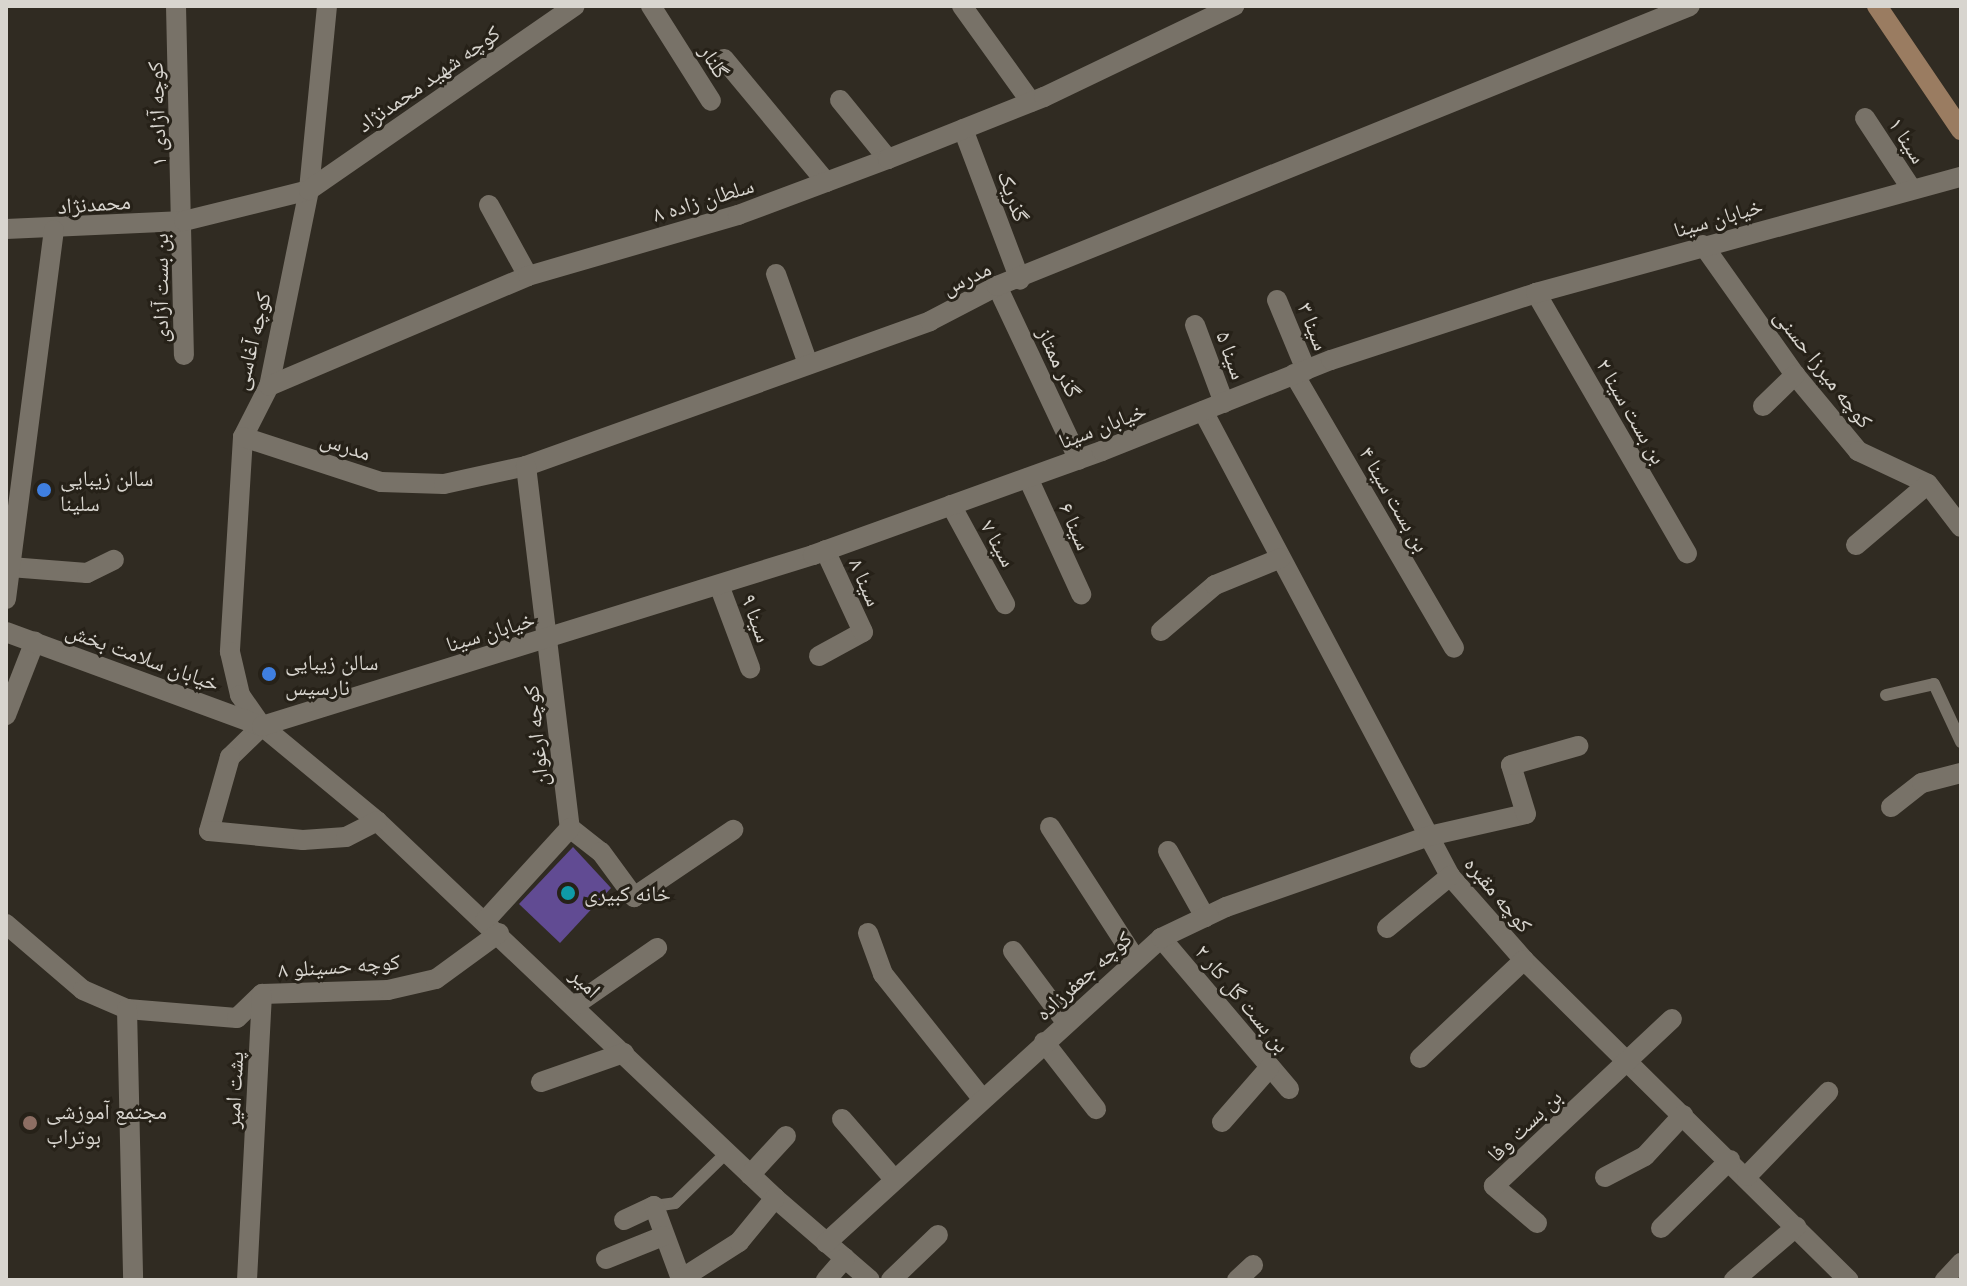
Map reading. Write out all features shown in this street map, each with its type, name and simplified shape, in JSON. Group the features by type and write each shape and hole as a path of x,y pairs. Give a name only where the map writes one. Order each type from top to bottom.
{"main road":[{"path":"1877,6 1961,130"}],"street":[{"name":"کوچه آزادی ۱","path":"176,6 184,221"},
{"name":"کوچه آغاسی","path":"262,726 240,695 230,652 243,437 269,386 309,190 327,6"},
{"name":"کوچه شهید محمدنژاد","path":"309,190 575,6"},
{"name":"گلنار","path":"651,6 711,101"},
{"path":"962,6 1031,102"},
{"name":"مدرس","path":"243,437 381,482 444,484 526,466 930,321 997,286 1020,280 1690,6"},
{"name":"سلطان زاده ۸","path":"269,386 528,276 738,215 888,159 1031,102 1226,10"},
{"path":"724,59 826,182"},
{"path":"840,100 888,159"},
{"name":"سینا ۱","path":"1865,118 1911,188"},
{"name":"گذریک","path":"963,129 1020,280"},
{"name":"خیابان سینا","path":"262,726 825,550 1079,460 1300,372 1536,293 1911,188 1961,177"},
{"name":"محمدنژاد","path":"6,229 54,230 184,221 309,190"},
{"path":"489,205 528,276"},
{"name":"بن بست آزادی","path":"184,221 184,355"},
{"path":"6,599 54,230"},
{"name":"کوچه میرزا حسنی","path":"1703,245 1795,375 1858,451 1928,484 1961,527"},
{"path":"776,274 808,364"},
{"name":"گذر ممتاز","path":"997,286 1079,460"},
{"name":"بن بست سینا ۲","path":"1536,293 1687,553"},
{"name":"سینا ۳","path":"1277,300 1300,372"},
{"name":"سینا ۵","path":"1195,325 1224,403"},
{"name":"بن بست سینا ۴","path":"1300,372 1454,648"},
{"path":"1763,406 1795,375"},
{"name":"کوچه مقبره","path":"1203,411 1450,876 1524,960 1747,1176 1849,1280"},
{"name":"کوچه ارغوان","path":"526,466 570,828"},
{"name":"سینا ۶","path":"1028,478 1081,594"},
{"path":"1856,545 1928,484"},
{"name":"سینا ۷","path":"951,505 1005,604"},
{"name":"سینا ۸","path":"819,656 863,632 825,550"},
{"path":"1161,631 1215,585 1281,558"},
{"path":"10,567 87,573 114,560"},
{"name":"سینا ۹","path":"719,585 750,668"},
{"name":"خیابان سلامت بخش","path":"6,632 262,726"},
{"path":"6,715 35,641"},
{"path":"262,726 230,757 209,831 303,840 346,837 377,821"},
{"name":"امیر","path":"262,726 377,821 575,1005 750,1175 870,1280"},
{"name":"کوچه جعفرزاده","path":"826,1243 981,1097 1161,938 1205,917 1429,836 1526,814 1511,765 1578,746"},
{"path":"1891,807 1922,783 1961,773"},
{"path":"1050,827 1136,960"},
{"path":"570,828 601,852 634,897 733,830"},
{"name":"کوچه حسینلو ۸","path":"262,994 388,990 436,979 492,927 570,828"},
{"path":"1168,851 1205,917"},
{"path":"1387,928 1450,876"},
{"path":"6,924 83,990 127,1009 180,1016 237,1018 262,994"},
{"path":"868,933 883,974 981,1097"},
{"name":"بن بست گل کار ۲","path":"1161,938 1289,1089"},
{"path":"575,1005 657,948"},
{"path":"1013,951 1066,1022"},
{"path":"1420,1058 1524,960"},
{"name":"پشت امیر","path":"247,1280 262,994"},
{"path":"127,1009 133,1280"},
{"path":"1627,1060 1672,1019"},
{"path":"1044,1042 1096,1109"},
{"path":"541,1082 624,1053"},
{"name":"بن بست وفا","path":"1537,1223 1494,1186 1627,1060"},
{"path":"1222,1122 1270,1067"},
{"path":"1747,1176 1828,1092"},
{"path":"1605,1177 1645,1156 1683,1115"},
{"path":"842,1119 894,1179"},
{"path":"750,1175 786,1136"},
{"path":"1661,1228 1730,1160"},
{"path":"624,1220 654,1206 681,1279 739,1242 775,1198"},
{"path":"1734,1280 1796,1227"},
{"path":"891,1280 938,1235"},
{"path":"606,1259 663,1236"},
{"path":"826,1280 845,1258"},
{"path":"1944,1280 1961,1262"},
{"path":"1237,1280 1253,1265"}],"lane":[{"path":"1886,695 1934,684 1961,742"},
{"path":"654,1206 675,1203 727,1152"}],"building":[{"name":"خانه کبیری","path":"573,847 611,888 560,943 519,904"}],"place":[{"name":"سالن زیبایی سلینا","path":"44,490"},
{"name":"سالن زیبایی نارسیس","path":"269,674"},
{"name":"خانه کبیری","path":"568,893"},
{"name":"مجتمع آموزشی بوتراب","path":"30,1123"}]}
